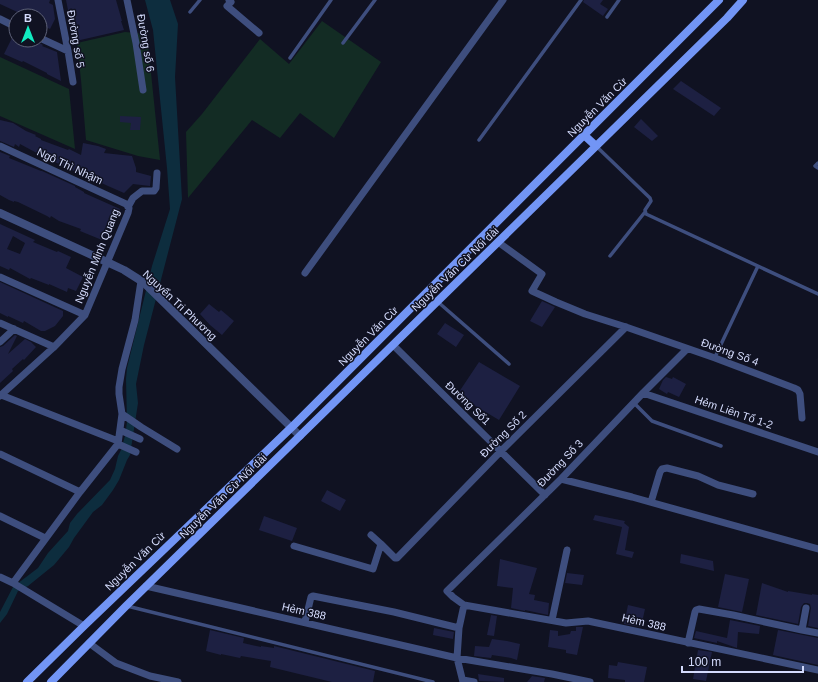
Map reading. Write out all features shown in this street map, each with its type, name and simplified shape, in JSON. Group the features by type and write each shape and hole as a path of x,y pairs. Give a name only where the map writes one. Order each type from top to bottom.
{"main road":[{"name":"Nguyễn Văn Cừ","path":"27,682 292,427 719,0"},
{"name":"Nguyễn Văn Cừ Nối dài","path":"146,586 727,18 743,0"},
{"path":"584,135 596,146"},
{"path":"53,681 146,586"}],"street":[{"name":"Đường số 5","path":"58,0 73,82"},
{"name":"Đường số 6","path":"127,0 136,43 142,90"},
{"path":"229,0 230,2 227,6 259,33"},
{"path":"305,273 503,0"},
{"path":"48,42 68,51"},
{"name":"Ngô Thì Nhậm","path":"0,146 126,204 128,208"},
{"path":"128,208 134,198 142,191 154,191 156,188 157,173"},
{"name":"Nguyễn Minh Quang","path":"1,395 54,347 85,315 128,213 128,208"},
{"name":"Nguyển Tri Phương","path":"0,213 124,270 142,281 300,436"},
{"path":"498,242 542,274 532,291 585,314 626,327"},
{"path":"0,277 85,315"},
{"path":"14,584 45,538 119,444 123,415 119,387 122,369 135,320 142,281"},
{"path":"0,323 54,347"},
{"name":"Đường Số 4","path":"626,327 715,358 798,390 801,397 802,418"},
{"name":"Đường Số 2","path":"381,544 395,558 397,558 501,451 626,327"},
{"path":"0,342 14,329"},
{"name":"Đường Số1","path":"393,345 545,495"},
{"name":"Đường Số 3","path":"448,591 561,479 687,349"},
{"name":"Hẻm Liên Tổ 1-2","path":"643,393 818,452"},
{"path":"1,395 134,451"},
{"path":"123,415 177,449"},
{"path":"122,431 137,437"},
{"path":"0,454 80,492"},
{"path":"651,502 660,472 662,469 667,468 698,476 718,485 753,494"},
{"path":"561,479 651,502 818,549"},
{"path":"0,516 45,538"},
{"path":"294,546 377,570 381,544 371,535"},
{"path":"552,620 567,550"},
{"path":"0,577 84,626"},
{"name":"Hẻm 388","path":"146,586 456,658 590,682"},
{"name":"Hẻm 388","path":"448,591 452,597 464,604 570,623 588,621 818,670"},
{"path":"305,622 311,597 313,596 394,612 460,628"},
{"path":"464,604 456,658 463,681 474,682"},
{"path":"802,630 806,608"},
{"path":"688,643 696,610 698,609 818,633"},
{"path":"89,643 116,663 150,676 178,682"}],"lane":[{"path":"190,12 200,0"},
{"path":"290,58 331,0"},
{"path":"343,43 375,0"},
{"path":"479,140 581,0"},
{"path":"607,17 619,0"},
{"path":"596,146 650,198 651,201 645,212 610,256"},
{"path":"818,162 815,166 818,168"},
{"path":"645,212 646,214 818,294"},
{"path":"715,358 758,266"},
{"path":"437,302 509,364"},
{"path":"634,403 652,422 721,446"},
{"path":"126,606 433,682"}],"green space":[{"path":"322,21 381,62 334,138 300,113 280,138 252,120 188,198 186,132 202,114 260,39 289,64"},
{"path":"125,32 147,34 160,160 138,156 86,140 77,43"},
{"path":"0,57 69,89 75,149 0,116"}],"water":[{"path":"145,0 170,0 178,24 175,77 182,199 144,345 136,384 138,403 130,455 119,480 102,505 93,512 69,547 54,565 28,586 18,591 7,614 0,623 0,612 13,587 38,568 48,553 68,531 70,523 77,514 110,480 125,436 127,422 127,368 152,266 170,209 153,30"}],"building":[{"path":"0,0 50,0 49,3 53,5 55,19 50,29 48,28 48,8 9,8 0,4"},
{"path":"66,0 116,0 124,30 76,41"},
{"path":"584,0 603,0 600,4 608,9 603,16 583,2"},
{"path":"8,46 8,48 47,48 57,52 61,81 23,61 22,62 4,54"},
{"path":"681,81 721,108 714,116 673,89"},
{"path":"120,116 141,117 140,130 130,130 131,123 120,122"},
{"path":"641,119 658,136 652,141 634,127"},
{"path":"0,120 13,123 36,135 35,136 41,140 68,150 69,149 81,155 83,143 106,149 104,153 132,156 136,172 151,176 150,186 133,184 124,193 46,158 20,144 19,147 15,144 14,147 0,141"},
{"path":"0,152 10,156 9,158 75,186 84,193 120,209 111,231 109,230 107,236 104,235 102,240 80,231 81,229 59,221 51,216 50,218 0,195"},
{"path":"0,224 35,240 33,242 71,257 66,268 83,277 76,291 68,288 67,292 49,284 31,278 30,279 10,268 9,270 0,266","holes":["13,236 25,243 20,254 7,249"]},
{"path":"0,282 63,311 63,316 55,326 45,331 41,331 24,321 23,323 0,313"},
{"path":"542,301 555,307 542,327 530,321"},
{"path":"209,304 219,312 221,310 234,321 222,335 200,314"},
{"path":"445,323 464,335 456,347 437,334"},
{"path":"15,335 17,336 8,354 25,339 36,347 24,360 23,359 12,369 13,371 0,383 0,347"},
{"path":"479,362 520,386 499,420 457,395"},
{"path":"666,377 672,379 673,377 686,384 679,397 668,392 667,394 659,389"},
{"path":"327,490 346,500 340,511 321,501"},
{"path":"595,515 625,521 624,523 629,527 625,550 634,552 632,558 616,554 622,527 593,520"},
{"path":"264,516 297,528 292,541 259,530"},
{"path":"681,554 713,561 714,571 680,563"},
{"path":"500,559 537,568 529,594 535,595 534,600 549,603 548,615 511,608 513,588 497,586"},
{"path":"567,573 584,575 582,585 565,583"},
{"path":"725,574 749,579 742,612 718,607"},
{"path":"762,583 788,592 818,595 818,628 808,626 811,608 810,604 807,603 804,603 801,607 798,624 756,615"},
{"path":"628,605 645,609 641,627 624,624"},
{"path":"491,615 497,616 494,636 487,635"},
{"path":"730,620 760,626 759,634 738,632 737,648 717,641 717,643 694,638 696,631 727,638"},
{"path":"576,627 583,627 577,655 566,653 566,650 548,647 550,630 558,631 558,636 570,634 571,631 576,631"},
{"path":"434,628 454,632 453,639 433,635"},
{"path":"210,630 244,638 243,643 261,647 274,648 274,646 375,671 373,682 332,682 270,667 271,661 241,656 240,658 206,651"},
{"path":"778,630 818,638 818,665 773,655"},
{"path":"492,639 520,644 517,660 492,655 491,658 474,656 475,646 489,647"},
{"path":"698,650 712,652 706,681 693,679"},
{"path":"618,662 647,667 644,682 625,682 625,680 608,678 609,665 617,666"},
{"path":"478,674 504,678 504,682 479,681"},
{"path":"532,676 545,678 544,682 527,682"}]}
